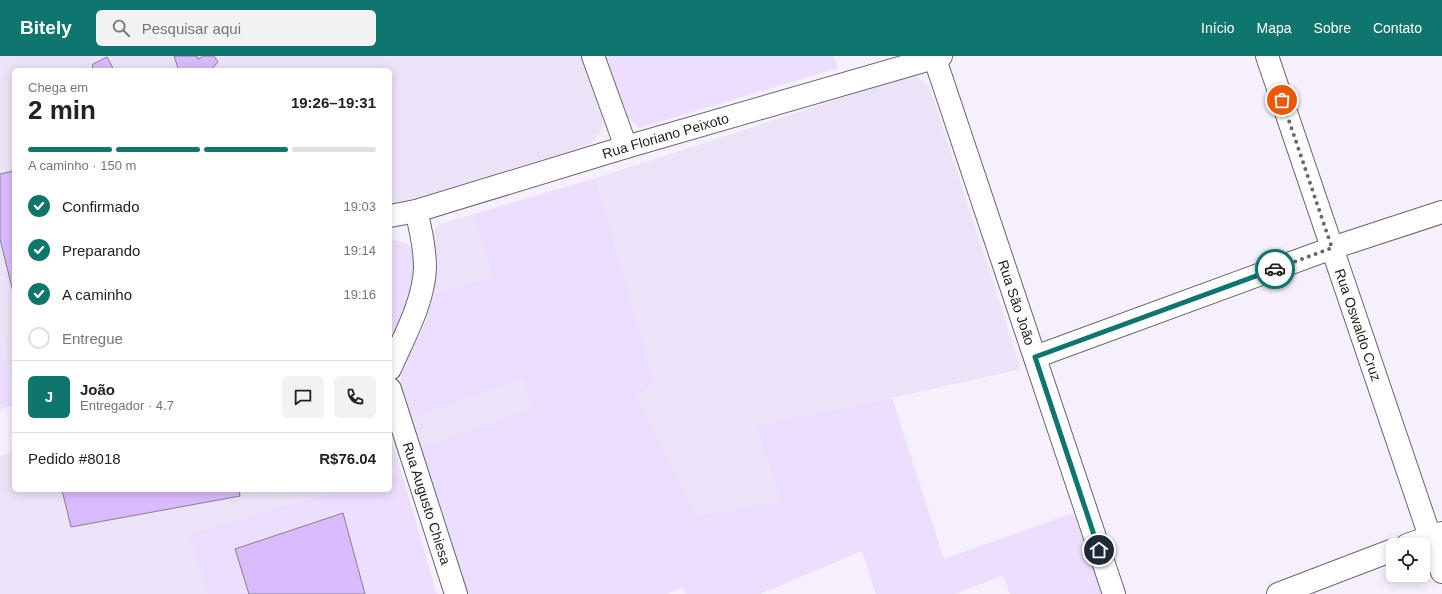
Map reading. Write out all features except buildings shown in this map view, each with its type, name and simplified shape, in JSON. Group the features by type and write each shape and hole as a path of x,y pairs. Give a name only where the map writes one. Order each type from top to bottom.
{"street":[{"path":"594,56 626,147"},
{"name":"Rua Oswaldo Cruz","path":"1267,56 1332,248 1436,534 1442,572"},
{"name":"Rua Floriano Peixoto","path":"392,216 416,211 626,147 936,57"},
{"name":"Rua São João","path":"936,57 1114,594"},
{"path":"392,364 421,296 425,269 424,249 416,211"},
{"path":"1035,357 1332,248 1442,212"},
{"name":"Rua Augusto Chiesa","path":"392,395 456,594"},
{"path":"1425,538 1436,534"},
{"path":"1278,594 1386,553"}],"shaded area":[{"path":"0,56 581,56 603,119 600,133 590,145 420,197 392,204 392,68 12,68 12,392 0,341"},
{"path":"604,56 834,56 838,68 639,128 625,114"},
{"path":"913,75 929,85 1021,369 892,398 755,425 781,502 698,515 659,442 638,397 655,383 596,178"},
{"path":"596,178 655,383 638,397 659,442 698,515 781,502 755,425 892,398 944,559 1073,513 1103,594 1010,594 1003,575 955,594 876,594 862,551 760,594 685,594 683,588 666,594 463,594 417,449 531,408 522,379 408,419 400,395 400,386 404,368 424,325 433,293 492,277 473,214"},
{"path":"473,214 492,277 433,293 435,282 431,235 439,224"},
{"path":"392,239 407,243 412,250 417,272 411,306 392,343"},
{"path":"0,341 12,392 12,406 0,409"},
{"path":"522,379 531,408 417,449 408,419"},
{"path":"392,441 401,471 392,473"},
{"path":"12,453 12,492 329,492 188,534 208,594 0,594 0,456"},
{"path":"401,471 437,594 208,594 188,534 329,492 392,492 392,473"}],"way so far":[{"path":"1275,269 1332,248 1282,100"}],"route":[{"path":"1099,550 1035,357 1275,269"}]}
